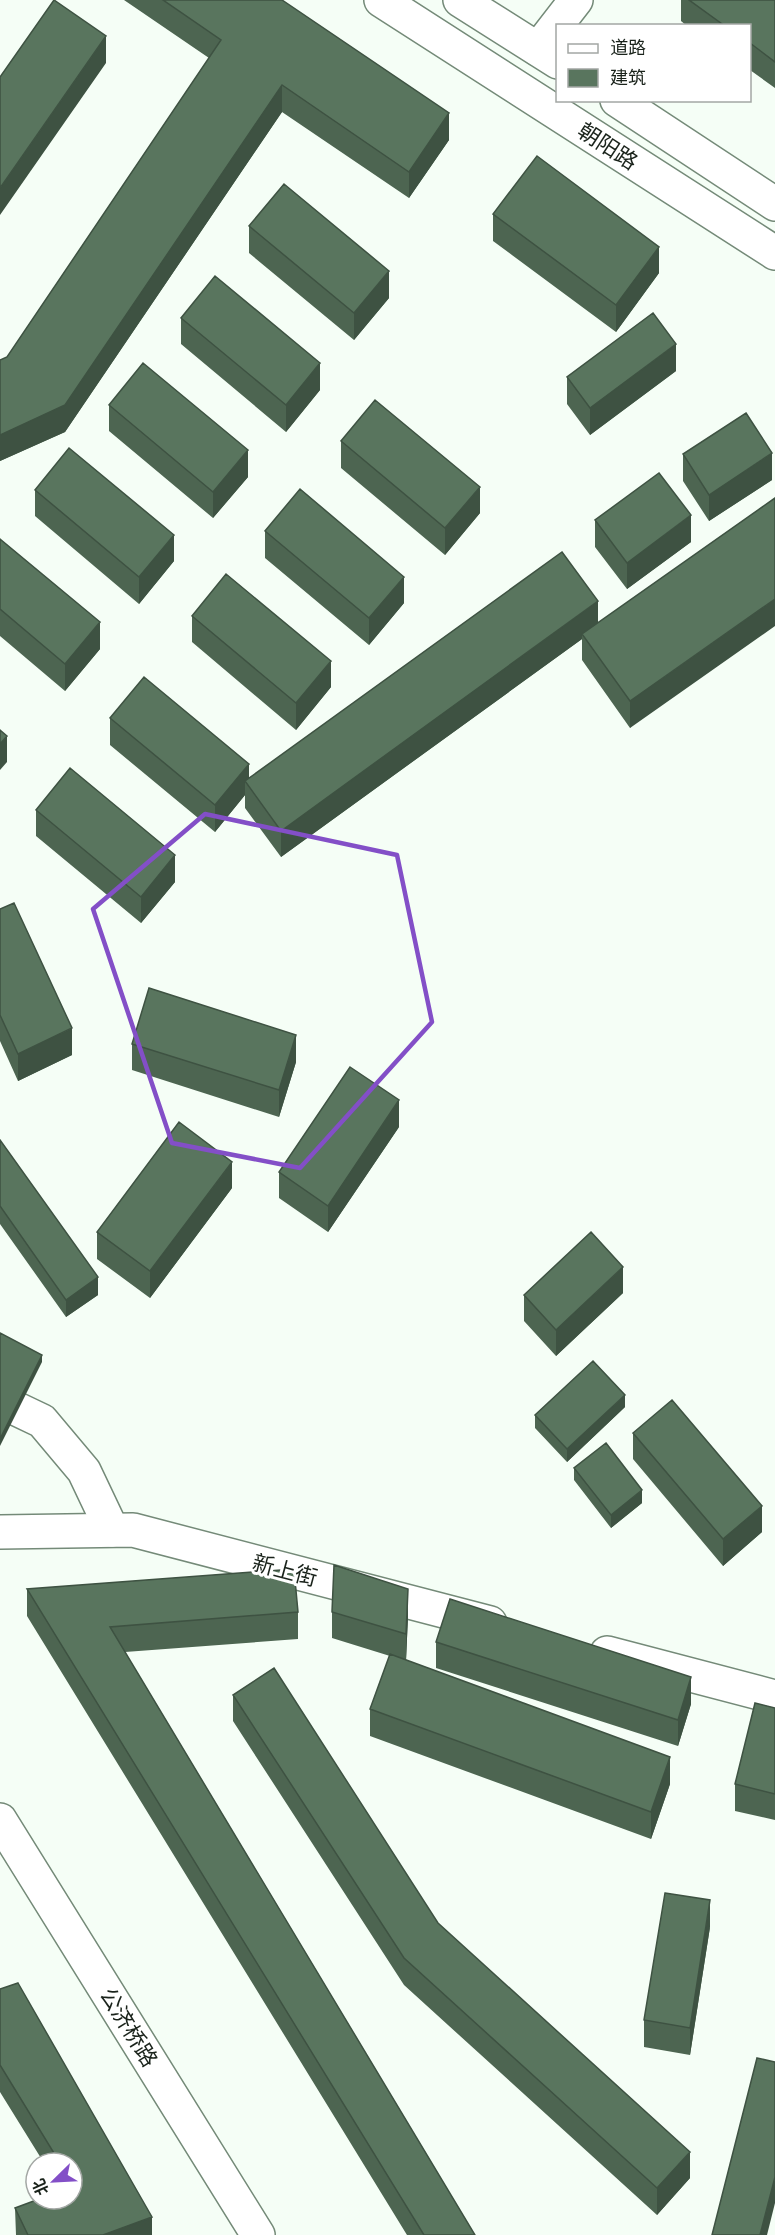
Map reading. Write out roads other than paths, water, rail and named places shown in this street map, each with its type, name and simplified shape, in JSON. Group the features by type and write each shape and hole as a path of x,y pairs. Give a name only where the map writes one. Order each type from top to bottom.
{"main road":[{"name":"朝阳路","path":"381,0 775,253"},
{"path":"460,0 548,55 556,39"},
{"path":"564,24 576,0"},
{"name":"朝阳路","path":"620,102 775,204"},
{"path":"0,1401 42,1421 84,1471 112,1530"},
{"name":"新上街","path":"0,1532 133,1530 523,1631"},
{"path":"580,1646 775,1696"},
{"name":"公济桥路","path":"0,1820 258,2235"}]}
